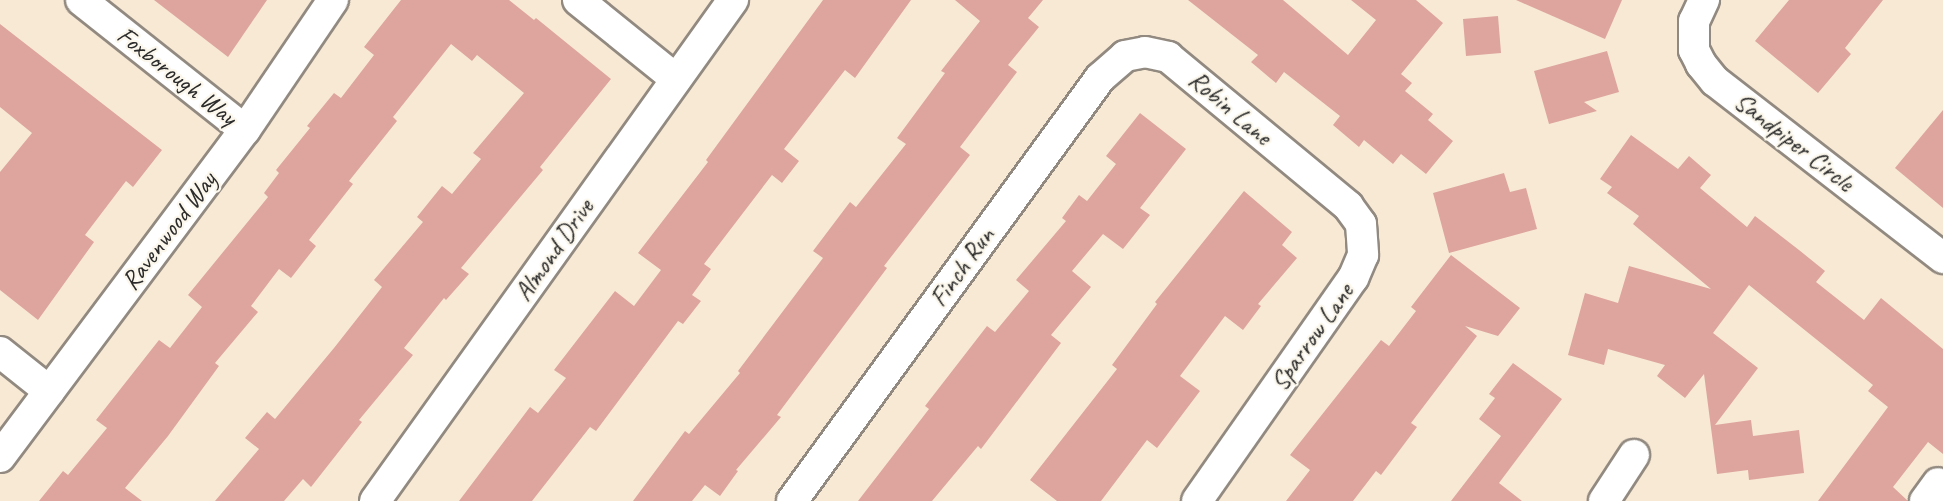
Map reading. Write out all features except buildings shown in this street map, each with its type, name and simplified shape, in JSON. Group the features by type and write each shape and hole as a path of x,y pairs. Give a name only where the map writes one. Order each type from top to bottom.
{"street":[{"name":"Foxborough Way","path":"81,0 245,130"},
{"name":"Ravenwood Way","path":"0,457 245,130 333,0"},
{"path":"578,0 676,79"},
{"name":"Almond Drive","path":"375,501 733,0"},
{"name":"Sandpiper Circle","path":"1704,0 1694,21 1694,50 1701,64 1715,81 1943,258"},
{"name":"Robin Lane","path":"1145,51 1168,57 1310,174"},
{"name":"Finch Run","path":"792,501 1100,78 1125,56 1145,51"},
{"name":"Sparrow Lane","path":"1212,496 1353,278 1363,255 1361,224 1348,206 1310,174"},
{"path":"0,352 49,391"},
{"path":"1604,501 1634,455"}]}
